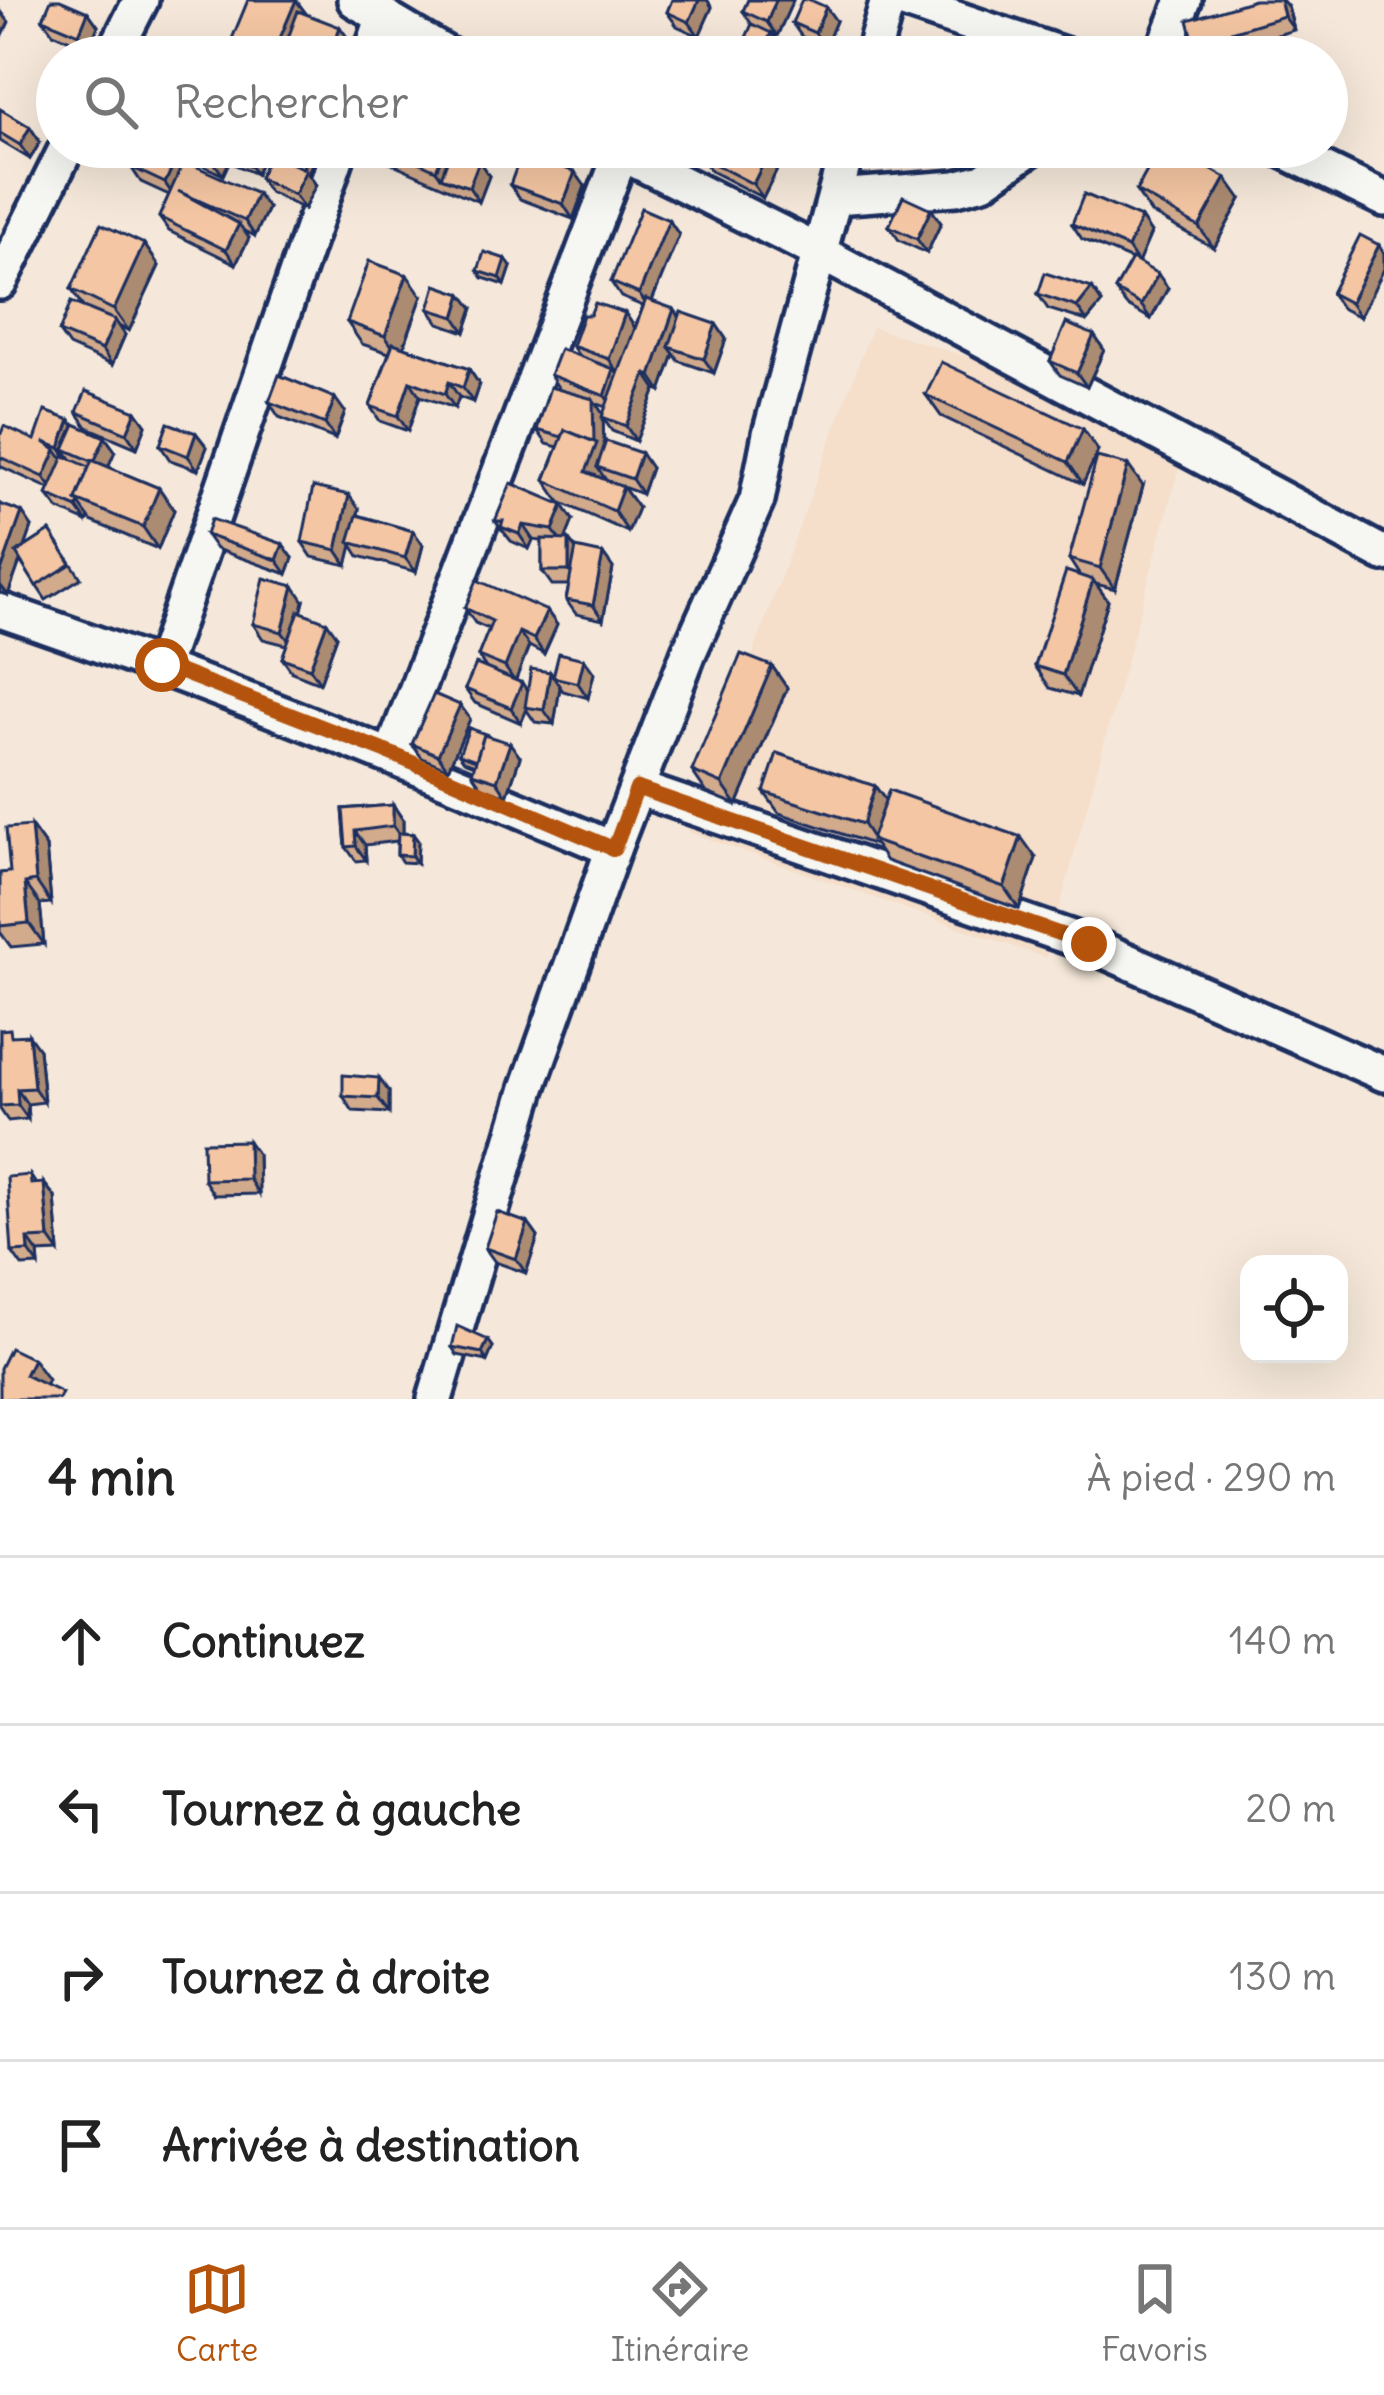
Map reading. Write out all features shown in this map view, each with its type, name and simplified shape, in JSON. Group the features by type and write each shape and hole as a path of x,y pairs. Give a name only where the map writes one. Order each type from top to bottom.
{"street":[{"path":"123,36 141,0"},
{"path":"878,36 888,0"},
{"path":"901,0 1007,36"},
{"path":"1169,36 1184,0"},
{"path":"370,8 416,36"},
{"path":"0,282 57,168"},
{"path":"162,665 333,168"},
{"path":"392,754 608,168"},
{"path":"651,168 820,252 1384,554"},
{"path":"435,1399 528,1088 689,652 757,500 770,434 843,168"},
{"path":"835,197 956,188 983,182 1003,168"},
{"path":"1319,168 1384,200"},
{"path":"0,610 162,665 392,754 614,849"},
{"path":"637,788 1089,944 1384,1074"}],"shaded area":[{"path":"872,327 1190,427 1046,958 688,832"}],"building":[{"path":"51,0 88,12 79,34 43,19"},
{"path":"248,0 296,0 281,36 233,36"},
{"path":"672,0 699,0 689,22 667,12"},
{"path":"748,0 776,0 767,22 743,11"},
{"path":"802,0 826,7 815,33 792,23"},
{"path":"1254,0 1280,0 1284,16 1217,36 1192,36 1188,20"},
{"path":"298,11 340,27 337,36 289,36"},
{"path":"752,24 771,33 770,36 747,36"},
{"path":"0,109 30,127 20,145 0,133"},
{"path":"133,168 172,168 165,183"},
{"path":"181,168 199,168 257,194 245,221 178,191 239,224 226,250 159,217"},
{"path":"263,168 306,170 294,195 259,178"},
{"path":"444,168 476,168 469,187 441,177"},
{"path":"516,168 575,172 563,204 510,185"},
{"path":"722,168 761,168 753,184"},
{"path":"1149,168 1209,168 1226,178 1199,227 1136,191"},
{"path":"1084,194 1141,218 1128,248 1072,224"},
{"path":"903,196 931,209 917,239 889,226"},
{"path":"641,208 669,220 639,294 611,282"},
{"path":"101,224 144,244 114,310 71,289"},
{"path":"1360,235 1379,245 1350,303 1331,293"},
{"path":"484,252 506,259 500,278 478,271"},
{"path":"1132,259 1158,274 1141,305 1115,290"},
{"path":"369,261 407,275 385,336 347,322"},
{"path":"1045,273 1092,288 1077,307 1038,294"},
{"path":"436,285 462,294 455,317 429,309"},
{"path":"646,299 674,309 651,376 646,374 626,426 602,417"},
{"path":"71,302 115,320 102,350 59,332"},
{"path":"595,303 625,313 609,359 572,346 583,315 590,315"},
{"path":"681,312 716,324 704,359 669,347"},
{"path":"1066,323 1094,335 1077,373 1050,361"},
{"path":"393,343 469,369 463,388 449,382 445,394 410,381 398,416 370,406"},
{"path":"560,349 614,369 605,396 550,375"},
{"path":"941,362 1083,429 1068,462 926,395"},
{"path":"279,375 335,398 325,424 269,402"},
{"path":"550,387 593,399 594,442 565,430 562,437 537,430"},
{"path":"86,391 136,411 127,433 77,412"},
{"path":"45,411 70,420 60,448 44,442 56,450 44,477 0,457 0,436 4,426 35,440"},
{"path":"168,423 196,433 188,456 160,445"},
{"path":"75,424 105,437 94,462 64,449"},
{"path":"565,430 597,443 586,472 623,487 614,511 545,480"},
{"path":"606,441 641,453 632,479 597,467"},
{"path":"64,456 89,467 77,508 47,495"},
{"path":"1097,457 1128,465 1100,568 1069,559"},
{"path":"92,460 159,488 143,527 76,500"},
{"path":"511,483 563,505 553,530 523,525 519,534 501,527 503,521 495,521"},
{"path":"313,487 349,495 337,550 302,542"},
{"path":"0,504 22,512 0,574"},
{"path":"357,515 413,531 405,558 349,542"},
{"path":"211,519 283,544 277,560 206,535"},
{"path":"50,531 71,564 36,586 16,553"},
{"path":"542,539 569,540 569,571 542,571"},
{"path":"576,548 603,554 593,605 566,600"},
{"path":"1066,571 1093,580 1063,675 1035,666"},
{"path":"264,578 294,586 282,632 253,624"},
{"path":"477,580 547,611 534,639 519,632 505,667 478,656 492,621 465,608"},
{"path":"299,611 327,622 310,668 282,658"},
{"path":"559,653 584,659 578,683 553,677"},
{"path":"741,654 772,666 722,784 692,771"},
{"path":"476,664 522,683 511,708 465,689"},
{"path":"531,669 550,672 544,710 525,707"},
{"path":"434,694 460,705 438,755 412,744"},
{"path":"469,728 488,735 484,735 476,760 459,754"},
{"path":"484,735 510,743 497,781 472,773"},
{"path":"777,753 875,786 863,824 764,792"},
{"path":"889,790 1021,837 1004,887 871,840"},
{"path":"393,805 393,826 355,831 356,846 346,847 343,809"},
{"path":"31,826 36,881 25,883 29,923 0,926 0,873 10,872 6,828"},
{"path":"398,833 413,834 412,856 397,855"},
{"path":"10,1029 11,1036 29,1035 34,1088 17,1089 18,1105 0,1106 0,1030"},
{"path":"343,1075 379,1078 378,1098 343,1096"},
{"path":"248,1141 249,1179 204,1180 203,1142"},
{"path":"30,1175 31,1184 44,1183 49,1238 28,1239 29,1251 12,1252 7,1177"},
{"path":"497,1212 528,1223 516,1259 485,1248"},
{"path":"457,1326 488,1340 482,1353 452,1347"},
{"path":"10,1348 33,1359 25,1375 62,1393 59,1399 0,1399 0,1368"}],"route":[{"path":"162,665 392,754 614,849 637,788 1089,944"}]}
